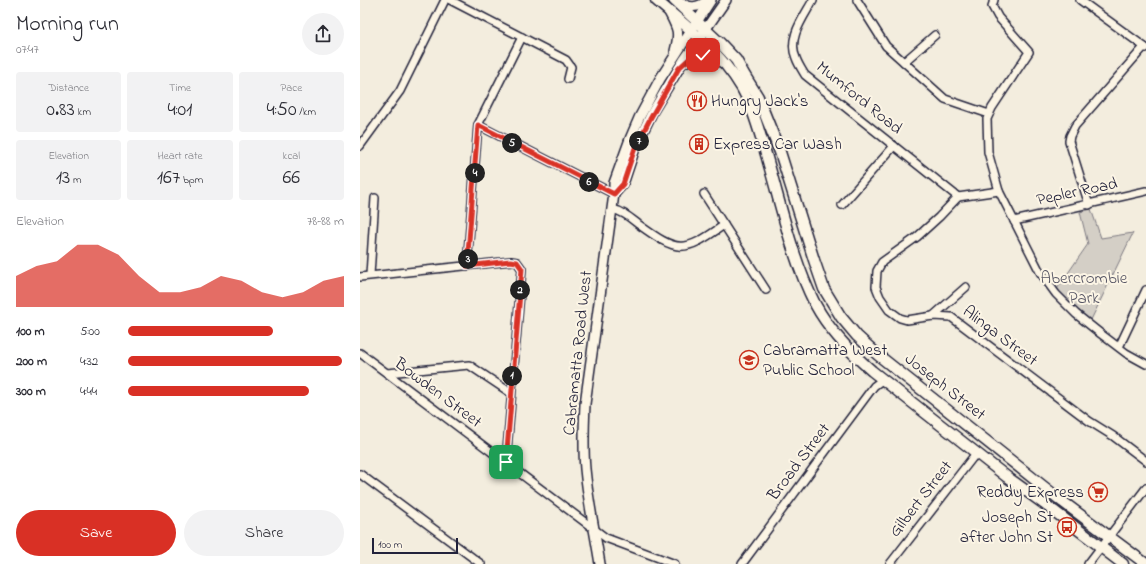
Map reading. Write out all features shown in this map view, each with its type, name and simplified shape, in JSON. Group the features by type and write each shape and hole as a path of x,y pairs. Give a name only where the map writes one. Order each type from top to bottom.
{"highway":[{"name":"Joseph Street","path":"656,0 699,38 724,64 747,99 759,128 799,268 816,305 835,334 863,364 882,380 1122,564"},
{"name":"Joseph Street","path":"674,0 706,28 736,60 758,98 780,152 824,289 842,317 857,336 878,355 1063,502 1146,564"}],"main road":[{"path":"674,0 688,7 698,7 708,0"},
{"name":"Cabramatta Road West","path":"600,564 585,469 585,404 614,194 614,183 639,118 674,58 711,0"},
{"name":"Cabramatta Road West","path":"614,194 623,184 635,148 679,68 726,0"},
{"path":"669,12 676,25 678,35 674,58"},
{"path":"679,68 690,58 698,55 709,56 724,64"}],"street":[{"path":"360,146 400,92 445,0"},
{"path":"450,0 566,60 571,67 568,79"},
{"name":"Mumford Road","path":"814,0 797,30 793,43 796,58 806,75 958,197"},
{"path":"857,0 886,46 945,99 989,114"},
{"path":"994,0 992,6 998,17 1029,52 992,108 987,119 988,152 999,191 1040,272 1056,294 1076,314 1119,347 1146,364"},
{"path":"1080,0 1145,48 1075,126 1070,136 1069,141 1090,205"},
{"path":"904,62 935,35"},
{"path":"467,266 478,125 522,37"},
{"path":"478,125 614,194"},
{"path":"842,205 894,146"},
{"path":"958,197 999,191"},
{"name":"Pepler Road","path":"1014,221 1146,192"},
{"path":"704,194 766,290"},
{"name":"Alinga Street","path":"958,197 939,218 917,237 882,262 877,271 876,287 880,298 889,310 900,318 907,320 933,316 950,317 1085,418 1113,436 1146,461"},
{"path":"370,275 375,198"},
{"path":"612,208 621,211 654,235 674,246 684,247 692,244 724,226"},
{"path":"360,277 510,261 517,262 522,269 506,462"},
{"path":"933,316 966,287"},
{"path":"1119,347 1146,290"},
{"name":"Bowden Street","path":"360,353 595,528 606,538 675,564"},
{"path":"387,373 470,365 511,393"},
{"name":"Broad Street","path":"742,564 874,386 882,380"},
{"name":"Gilbert Street","path":"890,564 977,452"},
{"path":"360,474 481,564"},
{"path":"1088,564 1146,488"}],"green space":[{"name":"Abercrombie Park","path":"1091,209 1101,238 1133,233 1090,322 1057,289 1088,244 1080,212"}],"place":[{"name":"Hungry Jack's","path":"697,101"},
{"name":"Express Car Wash","path":"699,144"},
{"name":"Cabramatta West Public School","path":"749,360"},
{"name":"Reddy Express","path":"1098,492"},
{"name":"Joseph St after John St","path":"1067,527"}],"route":[{"path":"506,462 522,269 517,262 510,261 467,266 478,125 614,194 623,184 635,148 653,111 679,68 690,58 703,55"}]}
